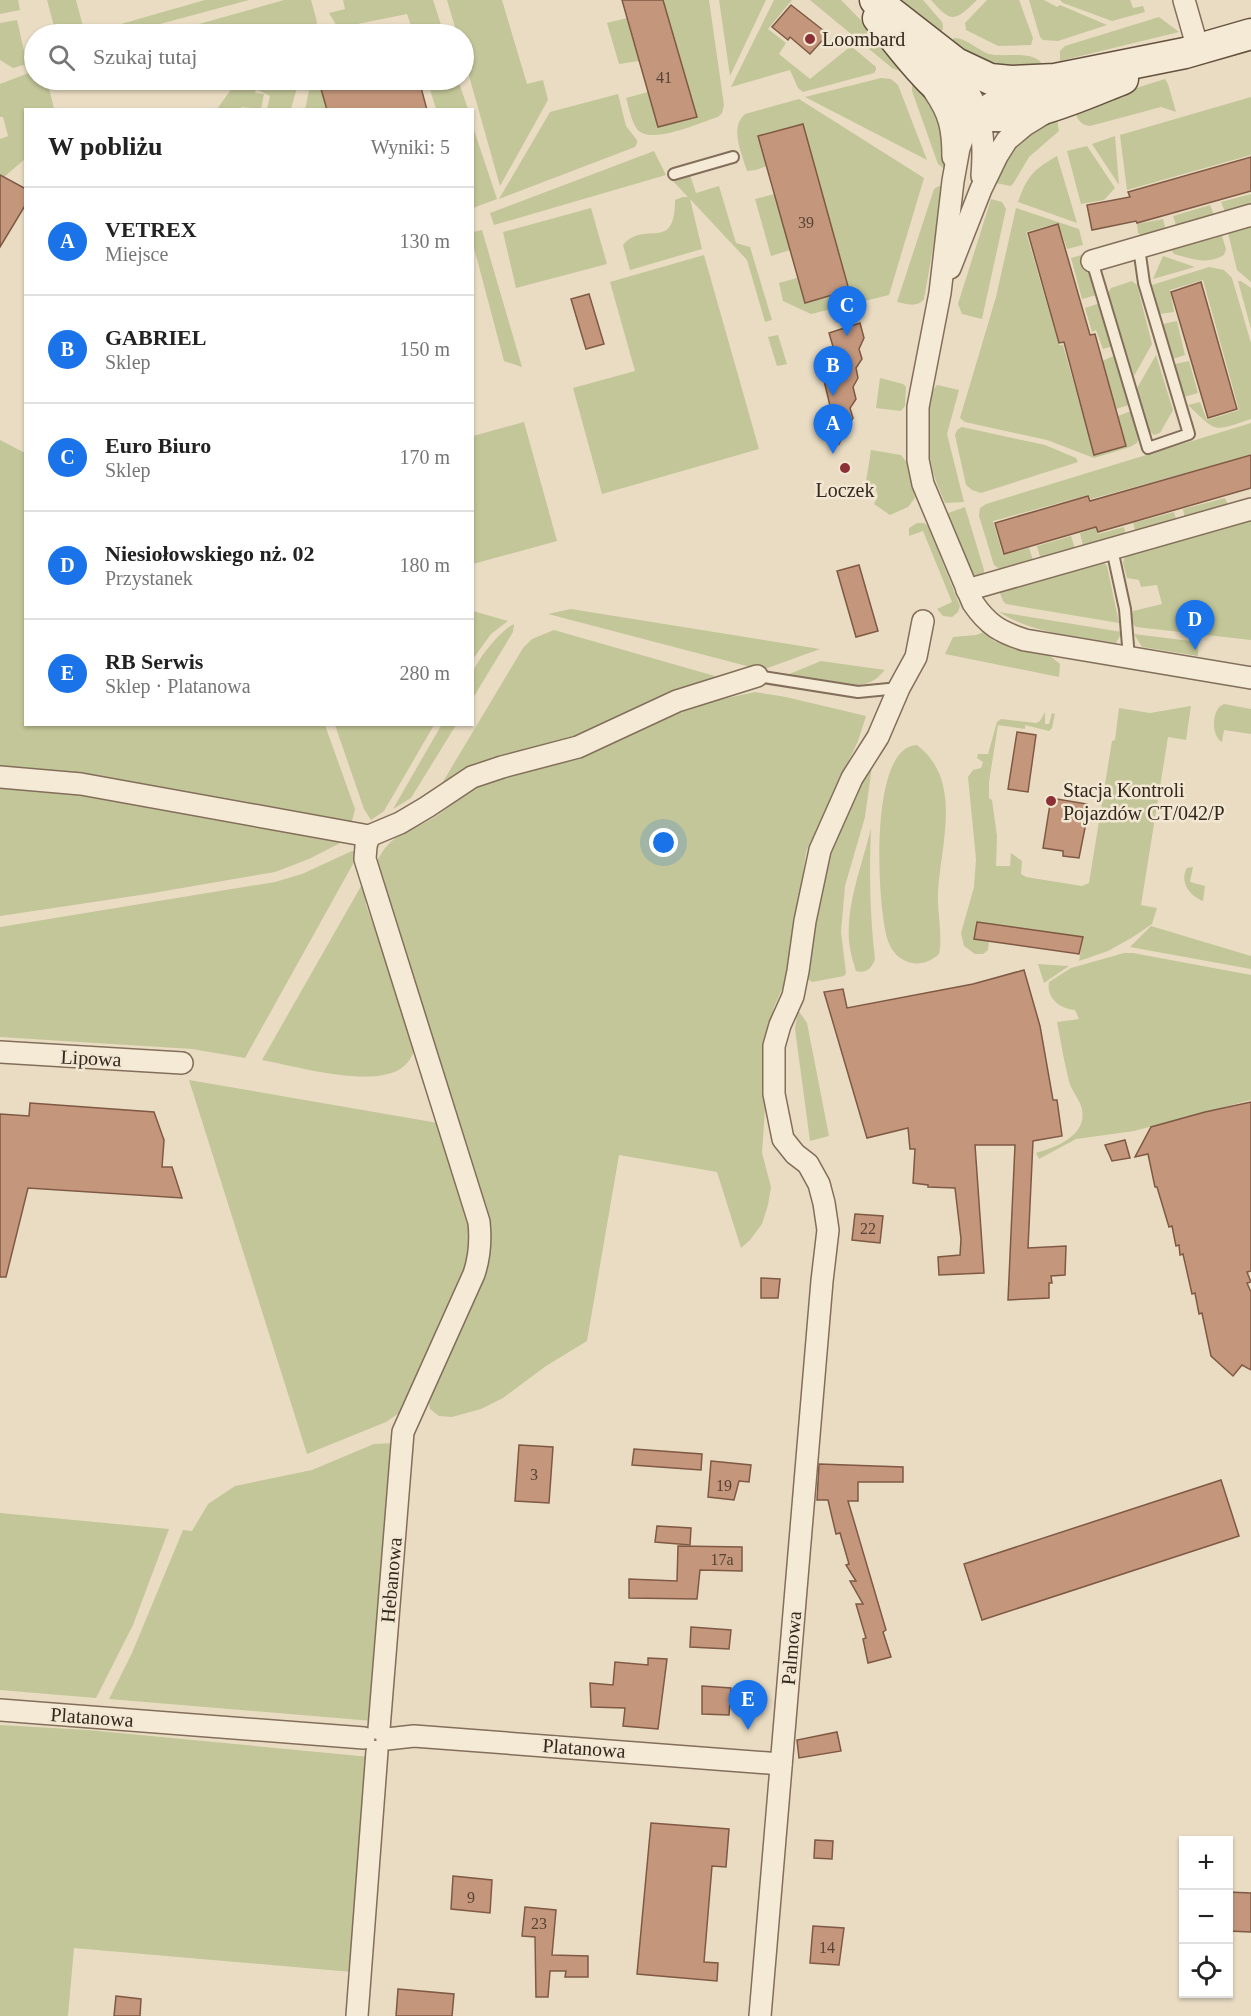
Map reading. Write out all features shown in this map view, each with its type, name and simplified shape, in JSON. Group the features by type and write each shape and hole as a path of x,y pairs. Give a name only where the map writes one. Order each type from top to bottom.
{"street":[{"path":"863,0 926,57 947,111 952,140 952,182"},
{"path":"875,0 926,57 947,95 979,114 995,116 1019,114 1059,91 1251,34"},
{"path":"1184,0 1192,51"},
{"path":"926,57 956,63 990,79 1059,91"},
{"path":"940,293 981,189 997,156 1007,140 1059,91"},
{"path":"979,114 966,129 959,148 952,182 940,293 918,407 918,460 923,484 967,591 984,618 1008,634 1025,640 1251,678"},
{"path":"979,114 984,138 981,189"},
{"path":"1092,261 1251,215"},
{"path":"967,591 1251,509"},
{"name":"Palmowa","path":"760,2016 828,1230 819,1184 807,1164 783,1139 774,1095 774,1046 784,1014 793,996 805,921 820,850 852,778 878,737 899,688 916,657 923,621"},
{"path":"0,777 81,784 369,836 419,812 472,777 578,747 677,701 757,676"},
{"name":"Hebanowa","path":"357,2016 377,1739 403,1432 474,1274 481,1241 479,1222 365,859 369,836"},
{"name":"Lipowa","path":"0,1052 182,1063"},
{"name":"Platanowa","path":"0,1710 377,1739 414,1736 781,1764"}],"lane":[{"path":"674,174 733,157"},
{"path":"1092,261 1148,448 1189,434 1144,283 1139,248"},
{"path":"1112,549 1125,609 1129,657"},
{"path":"757,676 858,692 899,688"}],"green space":[{"path":"0,0 18,0 20,10 0,14"},
{"path":"47,0 76,0 82,24 53,24"},
{"path":"205,0 249,0 160,24 121,24"},
{"path":"284,0 311,0 317,22 316,24 199,24"},
{"path":"343,0 433,0 441,24 410,24 407,14 358,24 336,24 329,13 345,9"},
{"path":"447,0 502,0 527,84 543,80 548,100 500,186 473,90 474,24 454,24"},
{"path":"663,0 709,0 724,105 718,117 676,131 653,135 644,134 637,129 626,98 648,92 658,127 697,117"},
{"path":"719,0 766,0 730,76"},
{"path":"774,0 792,0 768,29 786,43 779,54 810,79 851,46 876,67 874,73 803,92 798,88 790,70 731,87"},
{"path":"810,0 841,0 908,68 900,71 892,68"},
{"path":"902,0 923,0 942,22 942,30 938,34"},
{"path":"931,0 977,0 954,17 944,13"},
{"path":"987,0 1019,0 1033,38 1031,45 998,46 966,30 965,23"},
{"path":"1029,0 1044,0 1057,7 1060,5 1107,25 1058,41 1043,40 1040,37"},
{"path":"1060,0 1130,0 1133,8 1143,6 1145,12 1112,21"},
{"path":"1159,17 1179,32 1060,61 1060,51 1065,46"},
{"path":"627,18 639,61 619,64 607,23"},
{"path":"17,20 24,51 24,65 13,68 0,60 0,23"},
{"path":"954,38 963,40 989,54 1034,58 1043,66 1001,69 949,44"},
{"path":"24,75 24,90 49,90 54,108 24,108 24,160 4,177 0,175 0,139 8,136 3,117 0,117 0,84"},
{"path":"881,78 891,79 898,85 927,160 805,97"},
{"path":"917,79 943,121 946,170 938,164 912,91 912,84"},
{"path":"1165,79 1176,112 1161,107 1090,126 1081,122 1073,108"},
{"path":"231,90 256,90 255,93 264,94 261,108 218,108"},
{"path":"258,90 296,90 291,108 267,108 270,96"},
{"path":"309,90 321,90 327,108 305,108"},
{"path":"430,90 461,90 468,108 436,108"},
{"path":"618,94 626,126 637,140 635,147 499,199 550,112"},
{"path":"1251,97 1251,155 1127,190 1120,135"},
{"path":"799,99 924,178 889,295 811,314 783,301 779,283 797,278 805,303 849,290 801,125 758,136 767,166 747,171 740,149 738,126 745,114"},
{"path":"1056,112 1059,131 1029,157 1013,184 1010,186 996,183 1012,150"},
{"path":"474,130 497,199 474,208"},
{"path":"1115,136 1119,185 1092,144"},
{"path":"1087,146 1115,188 1104,200 1081,204 1067,151"},
{"path":"654,151 666,175 494,225 490,213"},
{"path":"1057,156 1077,223 1018,202 1032,174"},
{"path":"689,172 696,193 719,186 736,243 750,247 772,320 765,322 747,260 690,199 702,249 630,270 623,245 632,238 664,231 670,226 674,216 675,200 688,197 670,178"},
{"path":"944,186 924,299 915,304 897,302 934,189"},
{"path":"774,194 790,250 771,256 755,199"},
{"path":"1251,194 1251,207 1226,214 1221,202"},
{"path":"991,199 1002,202 1006,209 982,319 962,314 958,304"},
{"path":"1210,205 1215,217 1177,228 1173,216"},
{"path":"591,208 607,264 516,288 503,232"},
{"path":"1016,208 1079,229 1083,245 1067,249 1058,223 1026,232 1059,345 1063,345 1094,455 1126,446 1118,416 1131,411 1139,438 1137,443 1130,447 1094,458 1047,440 965,422 960,418 996,297"},
{"path":"1163,219 1165,227 1163,234 1145,238 1138,233 1137,224"},
{"path":"1251,223 1251,282 1237,270 1228,233"},
{"path":"482,230 522,367 504,361 474,248 474,232"},
{"path":"1221,233 1226,249 1224,255 1218,258 1193,259 1174,254 1171,250"},
{"path":"1085,254 1097,295 1082,299 1071,258"},
{"path":"704,255 759,449 602,494 573,388 635,371 610,282"},
{"path":"1163,256 1195,267 1153,279"},
{"path":"1209,267 1224,270 1232,278 1251,343 1251,419 1221,428 1205,421 1188,405 1200,402 1207,420 1239,410 1203,280 1170,290 1174,312 1160,314 1152,285"},
{"path":"1132,281 1137,285 1152,344 1134,376 1108,293 1111,288"},
{"path":"1238,281 1251,288 1251,329"},
{"path":"1100,303 1113,346 1103,349 1096,330 1092,332 1085,308"},
{"path":"1177,321 1185,355 1173,359 1163,324"},
{"path":"778,335 787,364 777,366 768,337"},
{"path":"1156,355 1173,410 1160,433 1154,435 1148,430 1136,390"},
{"path":"1114,356 1129,405 1116,409 1102,361"},
{"path":"1189,361 1198,393 1184,397 1175,364"},
{"path":"880,378 903,384 906,387 905,406 901,411 876,408"},
{"path":"937,385 959,390 947,434 964,502 945,503 933,472 928,440 928,413"},
{"path":"524,422 557,541 474,564 474,436"},
{"path":"1251,423 1251,455 1091,499 1088,495 993,521 1003,555 1029,548 1034,563 1001,570 994,565 979,516 980,508 986,504"},
{"path":"962,427 1045,445 1076,458 1078,462 981,493 966,485 955,435"},
{"path":"0,440 24,452 24,726 325,726 355,809 351,825 83,774 0,766"},
{"path":"871,450 901,455 908,464 915,498 908,507 890,515 874,504 878,496 874,483 865,488"},
{"path":"1225,498 1229,507 1185,520 1183,509"},
{"path":"965,507 984,570 984,575 979,577 972,574 948,513"},
{"path":"1174,512 1177,522 1136,533 1133,523"},
{"path":"1251,517 1251,640 1136,627 1133,624 1131,616 1133,611 1162,604 1157,585 1141,587 1139,580 1127,578 1123,563 1125,555"},
{"path":"917,523 924,523 928,526 960,606 958,612 952,617 943,616 937,609 952,602 923,531 909,536 909,528"},
{"path":"1124,527 1126,537 1084,550 1080,533 1096,528 1098,534"},
{"path":"1071,536 1076,552 1041,561 1037,546"},
{"path":"1102,561 1107,566 1119,623 1006,604 998,588"},
{"path":"571,609 820,649 762,670 548,614"},
{"path":"474,611 508,621 491,634 474,658"},
{"path":"999,612 1122,632 1116,643 1071,636 1026,625"},
{"path":"514,624 513,632 474,696 474,671 477,664 497,637"},
{"path":"554,630 722,678 596,731 441,785 523,648 532,639"},
{"path":"984,632 994,641 1044,651 1060,664 1059,677 945,654 953,637"},
{"path":"1134,634 1198,642 1198,656 1142,647"},
{"path":"821,661 885,670 872,681 852,685 787,675"},
{"path":"755,692 866,716 858,741 806,852 791,969 774,1007 766,1059 767,1079 762,1153 771,1187 762,1224 741,1248 717,1172 619,1155 587,1341 546,1366 503,1398 481,1409 452,1417 439,1416 430,1409 428,1399 486,1263 375,866 391,842 437,816 479,783 680,708"},
{"path":"1224,704 1251,709 1251,734 1224,730 1222,742 1218,739 1214,729 1215,717"},
{"path":"1191,706 1186,740 1168,737 1141,905 1157,908 1152,924 1108,951 1079,961 1083,938 977,922 974,938 989,941 988,950 983,954 975,954 964,946 961,933 974,887 976,859 968,777 973,770 981,768 983,762 977,758 978,754 988,754 997,722 1001,719 1036,723 1040,721 1045,712 1045,724 1049,724 1052,713 1055,714 1052,728 1049,731 1025,725 1025,729 998,725 989,782 989,798 992,800 997,836 996,866 1010,866 1011,853 1022,861 1021,874 1026,877 1082,886 1089,883 1119,708 1150,713"},
{"path":"335,726 433,726 384,811 371,820 364,809"},
{"path":"441,726 455,726 411,798 393,809"},
{"path":"917,745 931,760 940,777 945,795 946,815 938,894 939,954 925,962 917,963 903,960 892,949 888,941 884,923 879,865 883,799 890,771 901,752"},
{"path":"873,759 865,817 845,886 841,932 846,973 844,976 812,982 808,979 807,973 821,880 836,833"},
{"path":"0,782 79,788 344,841 309,859 275,872 0,916"},
{"path":"871,828 870,894 875,959 868,970 860,972 856,971 850,951 849,918"},
{"path":"352,851 358,852 358,855 245,1058 192,1049 0,1037 0,927 275,882 302,874"},
{"path":"1193,867 1190,882 1205,886 1203,901 1190,892 1185,883 1187,868"},
{"path":"364,881 366,905 416,1043 411,1058 400,1069 387,1074 370,1076 332,1074 262,1060"},
{"path":"1151,926 1251,956 1251,969 1130,947"},
{"path":"1124,953 1251,975 1251,1100 1134,1131 1076,1139 1039,1159 1036,1153 1062,1143 1077,1132 1083,1116 1081,1106 1069,1081 1057,1022 1079,1019 1075,1010 1055,1002 1050,993 1049,982 1071,968"},
{"path":"1038,964 1069,966 1044,983"},
{"path":"798,1010 807,1023 829,1136 810,1141 795,1029"},
{"path":"189,1080 438,1123 472,1220 471,1261 405,1409 386,1422 307,1454"},
{"path":"395,1443 373,1721 109,1699 132,1653 183,1530 192,1531 208,1504 235,1486 312,1470 374,1444"},
{"path":"0,1513 169,1529 133,1625 96,1698 0,1690"},
{"path":"0,1725 88,1730 370,1757 352,1972 74,1948 68,2016 0,2016"}],"building":[{"path":"622,0 663,0 697,117 658,127"},
{"path":"791,5 828,34 810,54 790,37 788,40 772,27"},
{"path":"321,90 422,90 426,108 326,108"},
{"path":"803,124 849,290 805,303 758,136"},
{"path":"1251,157 1251,191 1137,223 1136,221 1092,230 1087,205 1130,197 1128,192"},
{"path":"0,175 24,188 24,207 0,247"},
{"path":"1058,224 1090,335 1095,334 1126,446 1094,455 1064,342 1059,343 1028,233"},
{"path":"1201,282 1237,409 1208,418 1171,292"},
{"path":"589,294 604,344 586,349 571,299"},
{"path":"860,323 864,338 859,349 862,359 856,368 858,378 853,387 856,399 850,408 853,418 839,444 822,372 830,370 826,352 834,350 829,333"},
{"path":"1251,455 1251,488 1098,532 1096,527 1004,554 995,523 1088,496 1090,501"},
{"path":"859,565 878,631 856,637 837,571"},
{"path":"1017,732 1036,735 1028,792 1008,789"},
{"path":"1051,798 1087,804 1079,858 1063,856 1063,851 1043,848"},
{"path":"977,922 1083,937 1079,954 974,939"},
{"path":"1024,970 1040,1026 1053,1100 1057,1100 1062,1136 1033,1141 1028,1248 1066,1246 1065,1275 1051,1276 1049,1298 1008,1300 1015,1145 975,1145 984,1273 939,1275 938,1257 960,1255 961,1239 955,1188 928,1187 928,1185 913,1183 915,1149 910,1149 908,1128 867,1138 824,992 843,989 847,1008 973,984"},
{"path":"1251,1102 1251,1271 1247,1272 1251,1282 1247,1283 1251,1292 1251,1370 1242,1365 1233,1376 1211,1356 1202,1313 1199,1314 1183,1254 1180,1255 1179,1245 1176,1246 1172,1226 1169,1227 1157,1187 1155,1187 1148,1154 1135,1157 1151,1127"},
{"path":"30,1103 154,1112 164,1140 162,1167 172,1167 182,1198 28,1188 6,1277 0,1277 0,1114 29,1116"},
{"path":"1125,1140 1130,1158 1112,1161 1105,1145"},
{"path":"855,1214 883,1216 880,1243 852,1240"},
{"path":"761,1278 780,1279 778,1298 761,1298"},
{"path":"519,1445 553,1447 549,1503 515,1501"},
{"path":"634,1449 702,1454 701,1470 632,1465"},
{"path":"711,1461 751,1465 749,1482 739,1481 734,1500 708,1497"},
{"path":"819,1464 903,1467 903,1482 858,1482 858,1501 848,1501 886,1630 883,1632 891,1657 868,1663 863,1639 866,1638 856,1604 863,1604 850,1581 856,1581 846,1565 849,1564 840,1533 836,1534 828,1500 817,1500"},
{"path":"1221,1480 1239,1536 982,1620 964,1564"},
{"path":"657,1526 691,1528 690,1545 655,1542"},
{"path":"678,1546 742,1547 742,1571 700,1570 697,1599 629,1598 629,1579 677,1581"},
{"path":"691,1627 731,1630 729,1649 690,1647"},
{"path":"648,1658 667,1659 658,1729 623,1726 625,1708 591,1707 590,1683 613,1685 615,1662 648,1665"},
{"path":"702,1686 731,1688 729,1715 702,1714"},
{"path":"837,1732 841,1751 799,1758 797,1740"},
{"path":"651,1823 729,1829 726,1867 712,1866 704,1962 718,1963 717,1981 637,1974"},
{"path":"815,1840 833,1841 832,1859 814,1858"},
{"path":"453,1876 492,1880 490,1913 451,1909"},
{"path":"1233,1892 1251,1893 1251,1932 1233,1931"},
{"path":"525,1907 556,1910 552,1955 588,1956 588,1977 565,1977 566,1971 550,1971 548,1997 536,1997 535,1937 522,1936"},
{"path":"813,1926 844,1928 839,1965 810,1963"},
{"path":"398,1989 454,1994 452,2016 396,2016"},
{"path":"116,1996 141,1999 140,2016 114,2016"}],"place":[{"name":"Loombard","path":"810,39"},
{"name":"Euro Biuro","path":"847,336"},
{"name":"GABRIEL","path":"833,396"},
{"name":"VETREX","path":"833,454"},
{"name":"Loczek","path":"845,468"},
{"name":"Niesiołowskiego nż. 02","path":"1195,650"},
{"name":"Stacja Kontroli Pojazdów CT/042/P","path":"1051,801"},
{"name":"RB Serwis","path":"748,1730"}]}
